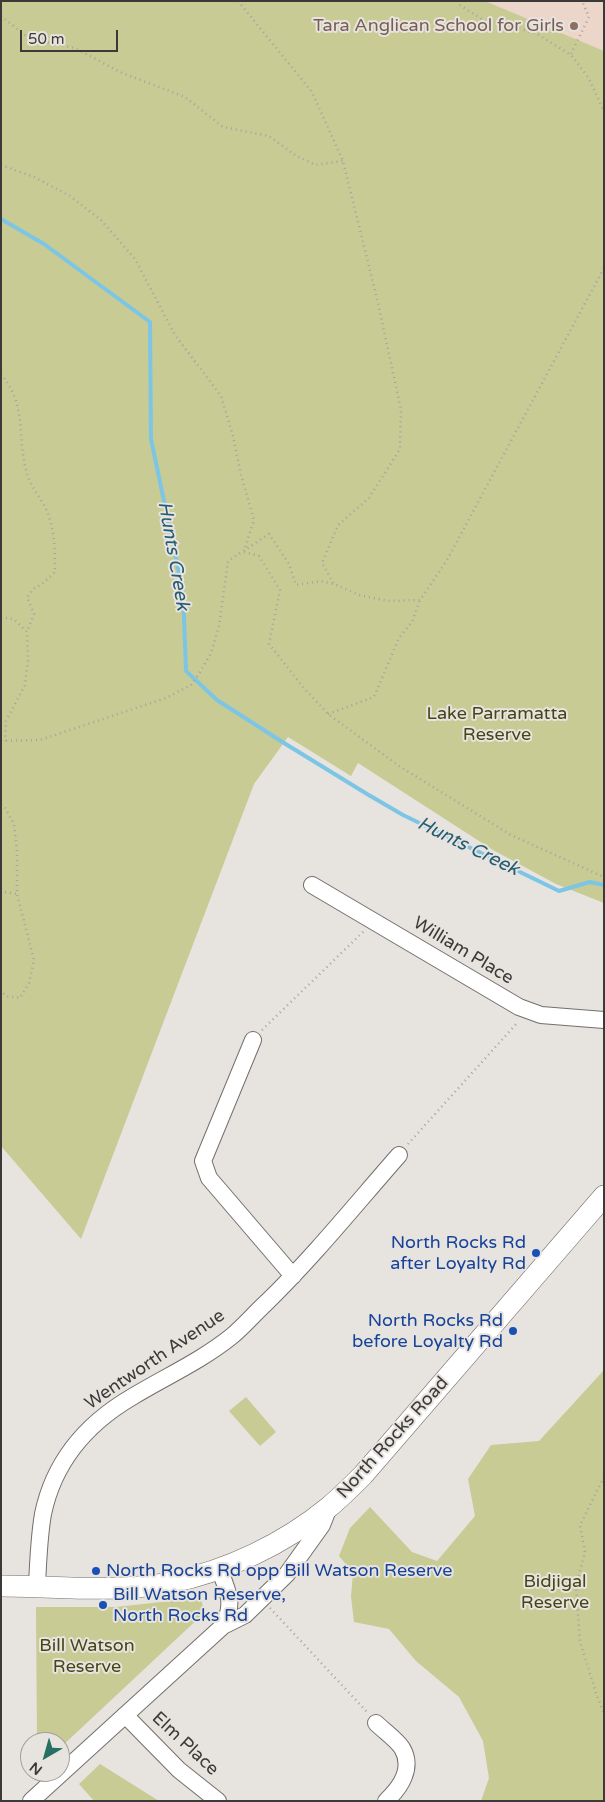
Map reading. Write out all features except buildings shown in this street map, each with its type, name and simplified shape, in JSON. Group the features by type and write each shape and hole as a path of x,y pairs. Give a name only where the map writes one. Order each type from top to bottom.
{"main road":[{"name":"North Rocks Road","path":"1,1586 93,1588 133,1587 168,1583 219,1569 274,1544 330,1506 363,1475 604,1196"}],"street":[{"name":"William Place","path":"312,885 519,1007 541,1014 604,1020"},
{"path":"253,1040 203,1161 209,1178 293,1276"},
{"name":"Wentworth Avenue","path":"37,1586 43,1514 52,1485 65,1457 81,1437 94,1423 130,1398 183,1369 232,1336 293,1276 399,1155"},
{"path":"31,1801 223,1626 245,1615 287,1574 322,1525 330,1506"},
{"path":"219,1569 228,1592 230,1604 228,1616 223,1626"},
{"name":"Elm Place","path":"125,1715 179,1770 218,1801"},
{"path":"376,1723 401,1747 406,1763 406,1774 395,1792 386,1801"}],"path":[{"path":"238,1 312,92 343,161 378,303 401,410 400,450 369,498 338,525 322,563 334,584"},
{"path":"452,1 485,21 509,25 537,34 571,55 588,77 604,111"},
{"path":"571,55 589,17 582,1"},
{"path":"1,16 30,39 75,48 122,73 185,97 223,127 269,136 295,155 315,165 343,161"},
{"path":"1,165 34,177 70,196 101,220 135,259 174,335 221,396 254,520 244,552"},
{"path":"328,714 374,697 398,638 412,622 420,600 447,560 604,268"},
{"path":"1,374 19,407 25,469 33,490 45,508 56,542 55,572 42,584 32,589 27,597 34,614 27,632 28,660 25,686 6,721 3,741 40,740 166,698 191,685 196,680 211,653 219,626 228,561 269,534 289,564 296,585 322,581 359,595 389,601 420,600"},
{"path":"244,552 259,556 280,590 269,644 302,687 328,714 399,766 511,834 604,877"},
{"path":"1,617 14,618 27,632"},
{"path":"1,805 4,806 14,824 17,850 17,894 34,960 29,983 20,998 6,996 1,991"},
{"path":"1,889 5,892 17,894"},
{"path":"253,1040 271,1020 375,921"},
{"path":"399,1155 529,1010"},
{"path":"604,1477 580,1525 585,1552 576,1586 580,1642 604,1712"},
{"path":"269,1607 376,1723"}],"shaded area":[{"name":"Tara Anglican School for Girls","path":"485,1 604,1 604,51"}],"green space":[{"name":"Lake Parramatta Reserve","path":"1,1 485,1 604,51 604,903 556,884 493,850 358,763 351,776 288,737 254,784 81,1239 1,1146"},
{"name":"Bidjigal Reserve","path":"604,1370 604,1801 481,1801 489,1778 483,1741 459,1697 416,1661 389,1629 354,1622 351,1597 353,1573 339,1556 350,1528 370,1507 412,1552 437,1561 475,1516 468,1479 491,1445 539,1441"},
{"path":"246,1397 276,1432 260,1446 229,1411"},
{"name":"Bill Watson Reserve","path":"197,1598 202,1602 203,1608 202,1615 70,1739 70,1732 37,1732 36,1607 116,1607"},
{"path":"100,1764 159,1801 94,1801 79,1784"}],"waterway":[{"name":"Hunts Creek","path":"1,219 44,244 150,322 151,439 183,592 186,671 217,700 403,815 559,891 590,882 604,885"}],"place":[{"name":"Tara Anglican School for Girls","path":"574,26"},
{"name":"North Rocks Rd after Loyalty Rd","path":"536,1253"},
{"name":"North Rocks Rd before Loyalty Rd","path":"513,1331"},
{"name":"North Rocks Rd opp Bill Watson Reserve","path":"96,1571"},
{"name":"Bill Watson Reserve, North Rocks Rd","path":"103,1605"}]}
